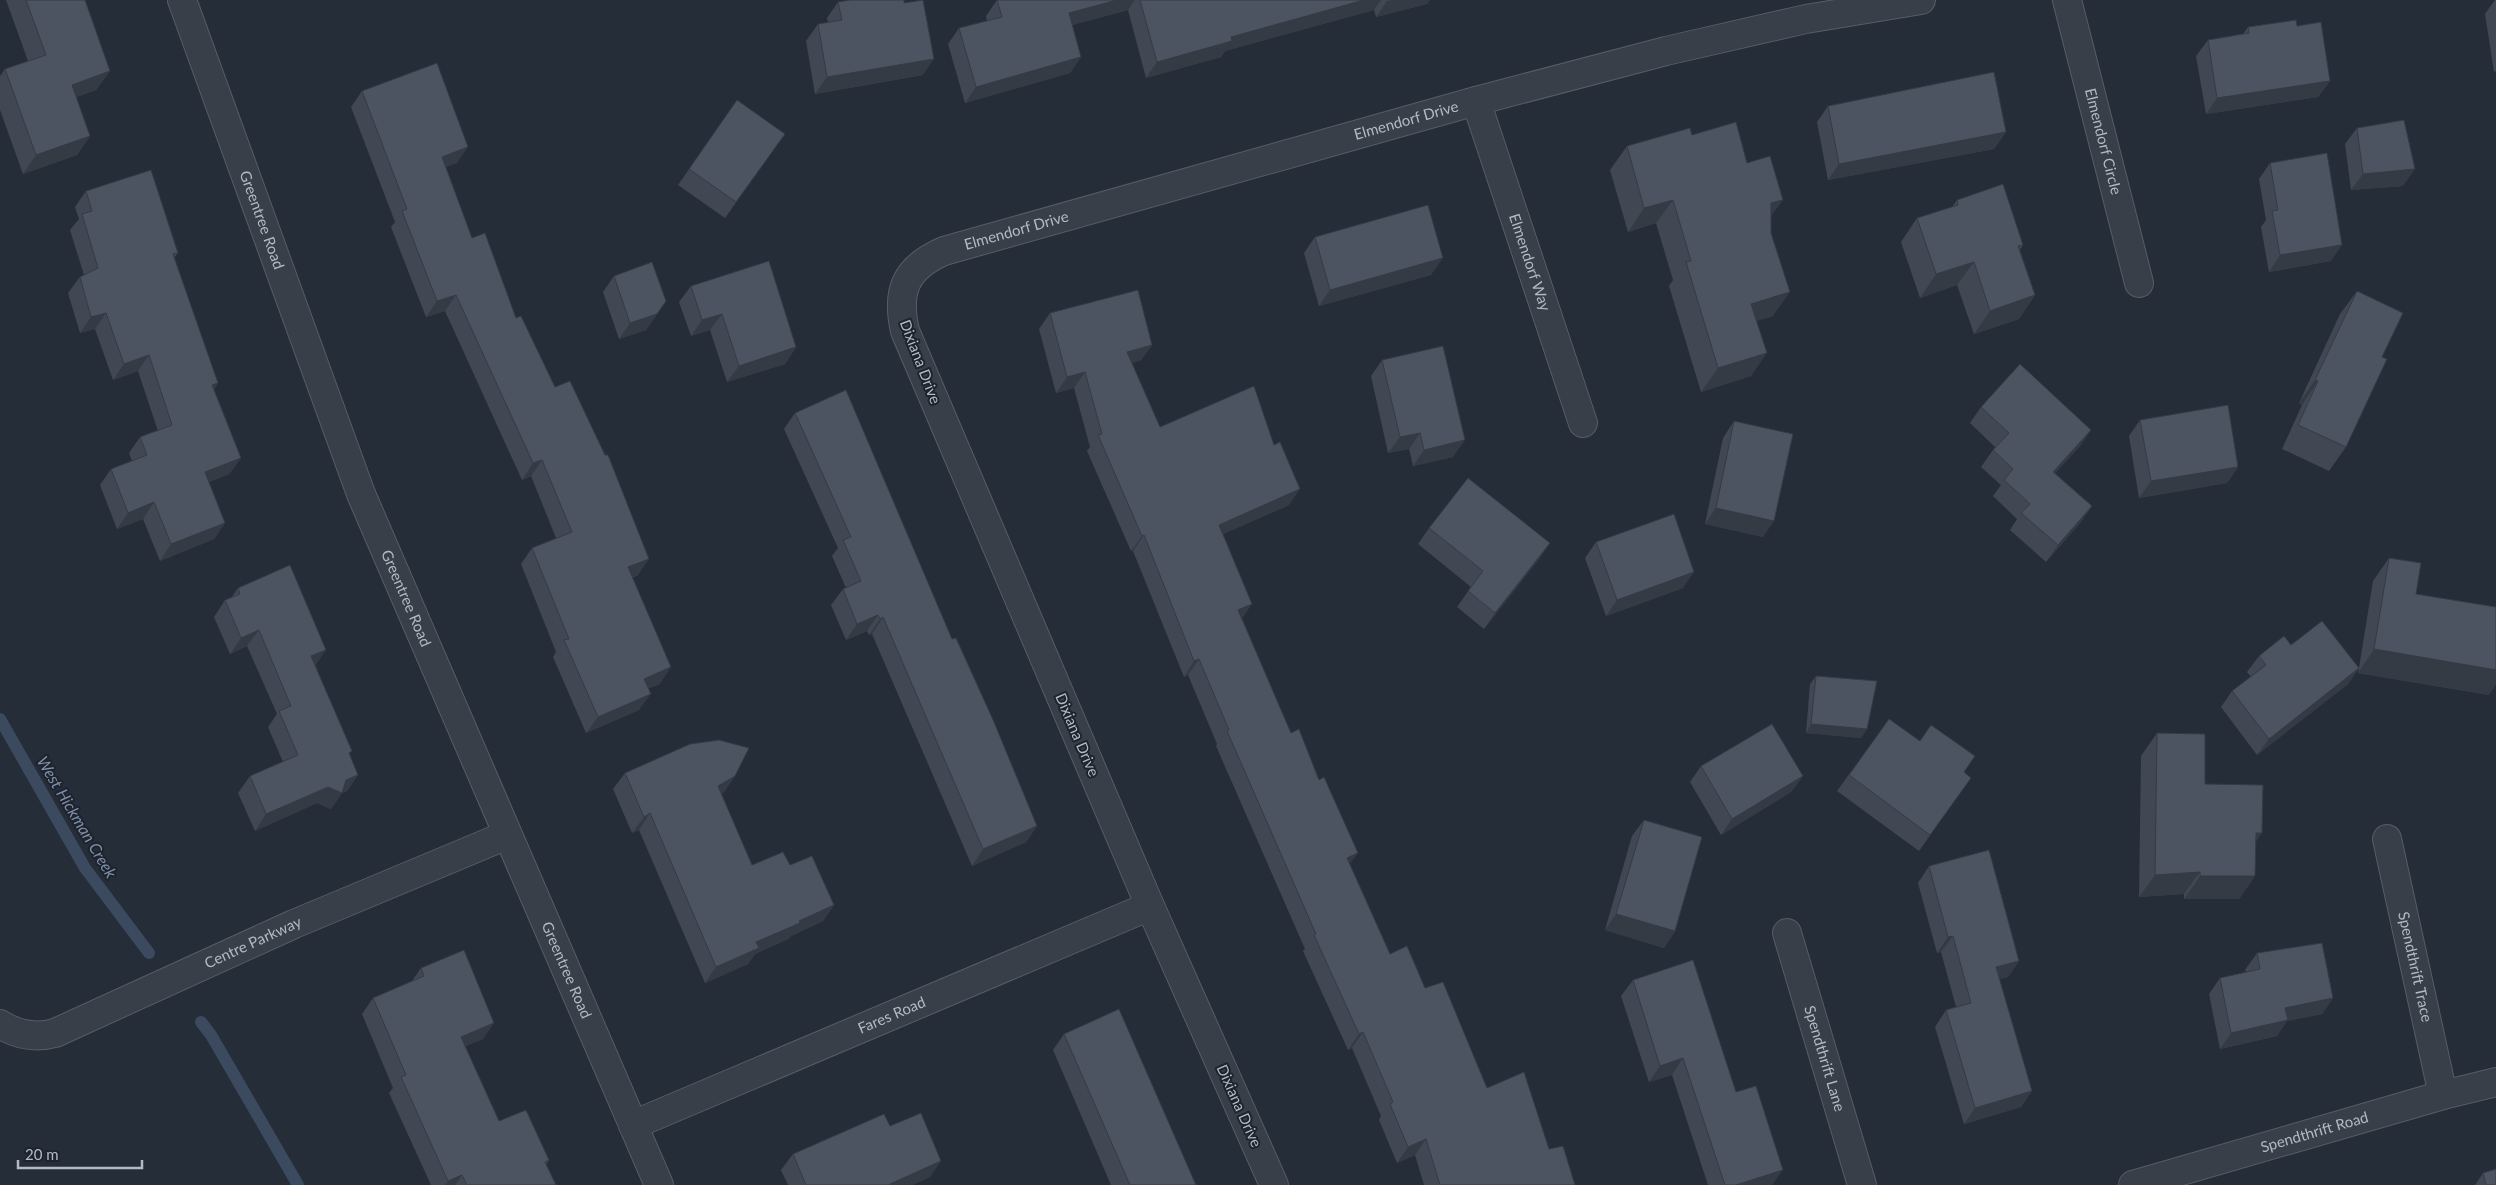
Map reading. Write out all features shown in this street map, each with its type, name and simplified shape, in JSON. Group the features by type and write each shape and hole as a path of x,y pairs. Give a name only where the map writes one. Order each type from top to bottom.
{"street":[{"name":"Greentree Road","path":"182,0 362,494 659,1185"},
{"name":"Elmendorf Drive","path":"906,280 924,260 944,251 1476,102 1666,51 1768,28 1920,0"},
{"name":"Elmendorf Circle","path":"2066,0 2139,283"},
{"name":"Elmendorf Way","path":"1476,102 1583,423"},
{"name":"Dixiana Drive","path":"906,280 900,309 905,331 1150,906 1274,1185"},
{"name":"Centre Parkway","path":"2,1029 35,1036 56,1033 294,924 507,835"},
{"name":"Spendthrift Trace","path":"2387,840 2442,1095"},
{"name":"Fares Road","path":"633,1125 1150,906"},
{"name":"Spendthrift Lane","path":"1787,933 1862,1185"},
{"name":"Spendthrift Road","path":"2133,1185 2442,1095 2496,1082"}],"building":[{"path":"26,0 85,0 110,71 72,85 90,136 36,155 5,69 46,55"},
{"path":"850,0 904,0 904,3 923,0 934,59 827,77 818,24 842,20 838,2"},
{"path":"997,0 1117,0 1069,13 1081,57 976,87 959,28 1002,17"},
{"path":"1140,0 1364,0 1231,37 1232,41 1157,62"},
{"path":"2296,20 2297,26 2321,22 2330,81 2217,98 2208,40 2249,33 2248,27"},
{"path":"437,63 468,147 442,157 472,238 485,233 516,318 521,316 555,387 570,381 605,455 608,455 649,559 628,567 671,667 644,679 651,694 598,717 564,640 569,639 532,548 572,532 542,460 533,463 456,295 437,301 402,211 407,209 362,91"},
{"path":"1994,72 2006,132 1839,164 1828,106"},
{"path":"737,100 785,134 736,202 689,169"},
{"path":"2404,120 2415,169 2363,174 2357,128"},
{"path":"1736,122 1747,163 1770,156 1783,200 1771,203 1771,233 1790,292 1751,304 1767,353 1718,368 1686,262 1691,261 1673,200 1644,208 1627,146 1690,128 1692,135"},
{"path":"2327,153 2342,245 2280,255 2272,211 2278,210 2270,163"},
{"path":"151,170 178,253 173,254 218,383 212,385 241,458 205,472 225,523 171,544 154,502 128,513 111,469 147,455 140,437 172,425 149,355 124,364 106,313 91,317 80,277 98,268 82,214 92,211 86,191"},
{"path":"2003,184 2023,245 2018,246 2035,295 1990,311 1974,262 1936,274 1917,218 1958,205 1957,200"},
{"path":"1428,205 1443,258 1330,290 1315,237"},
{"path":"769,261 796,347 739,366 722,314 702,320 691,286"},
{"path":"652,262 666,301 657,314 630,323 614,276"},
{"path":"1138,290 1152,345 1127,352 1160,427 1254,386 1274,445 1280,442 1300,489 1219,525 1252,604 1238,610 1291,733 1299,729 1319,780 1324,777 1358,853 1347,858 1390,954 1407,946 1425,988 1443,982 1487,1088 1524,1072 1549,1149 1563,1146 1575,1185 1440,1185 1426,1139 1408,1147 1390,1104 1393,1102 1363,1032 1359,1034 1314,935 1316,934 1227,731 1229,730 1199,659 1194,661 1144,535 1142,536 1098,435 1102,434 1085,372 1067,377 1050,313"},
{"path":"2357,291 2403,313 2382,357 2387,359 2346,447 2298,425 2318,381 2315,380"},
{"path":"1443,346 1465,440 1424,450 1420,433 1400,437 1382,360"},
{"path":"2020,364 2091,430 2053,472 2092,506 2058,545 2021,513 2030,504 2004,480 2013,469 1993,450 2009,433 1981,407"},
{"path":"846,390 952,639 956,638 994,722 1037,826 983,849 883,617 880,619 878,615 857,624 843,589 861,581 843,540 851,537 795,413"},
{"path":"2228,405 2238,467 2151,481 2140,420"},
{"path":"1734,421 1793,434 1774,521 1716,508"},
{"path":"1468,478 1550,543 1495,613 1468,591 1483,571 1429,528"},
{"path":"1674,514 1694,572 1617,600 1596,542"},
{"path":"2389,558 2421,563 2416,594 2496,607 2496,670 2374,649"},
{"path":"290,565 326,650 311,656 352,751 349,753 358,775 346,780 342,793 328,787 266,814 250,776 298,755 279,711 291,706 259,630 241,638 225,600 240,594 238,588"},
{"path":"2322,621 2359,668 2269,739 2232,691 2266,665 2259,656 2284,636 2291,645"},
{"path":"1816,676 1877,681 1867,729 1811,724"},
{"path":"1889,719 1920,741 1931,725 1975,756 1964,772 1971,778 1930,835 1849,775"},
{"path":"1772,724 1803,776 1732,819 1701,766"},
{"path":"2157,733 2205,734 2205,784 2263,785 2262,833 2256,833 2255,876 2200,876 2200,872 2155,875"},
{"path":"719,740 749,748 735,776 718,786 752,865 783,852 790,865 812,856 834,905 799,921 800,923 756,942 759,948 716,967 650,813 644,817 625,773 690,744"},
{"path":"1644,820 1702,837 1675,931 1616,914"},
{"path":"1989,850 2019,961 1996,967 2032,1091 1975,1108 1946,1010 1971,1003 1953,936 1948,937 1929,866"},
{"path":"2322,943 2333,998 2285,1008 2288,1020 2231,1033 2220,978 2260,969 2257,953"},
{"path":"464,950 494,1023 461,1037 499,1121 526,1110 549,1160 545,1162 556,1185 467,1185 462,1175 448,1181 401,1077 406,1075 373,998 424,976 421,968"},
{"path":"1693,960 1736,1092 1756,1086 1783,1170 1736,1185 1725,1185 1683,1058 1660,1066 1633,980"},
{"path":"1119,1009 1196,1185 1130,1185 1064,1034"},
{"path":"921,1113 941,1161 890,1185 806,1185 793,1154 884,1114 890,1126"},
{"path":"2496,1169 2496,1185 2486,1185 2483,1173"}],"waterway":[{"name":"West Hickman Creek","path":"0,719 85,868 149,953"},
{"name":"West Hickman Creek","path":"201,1022 211,1035 298,1185"}]}
